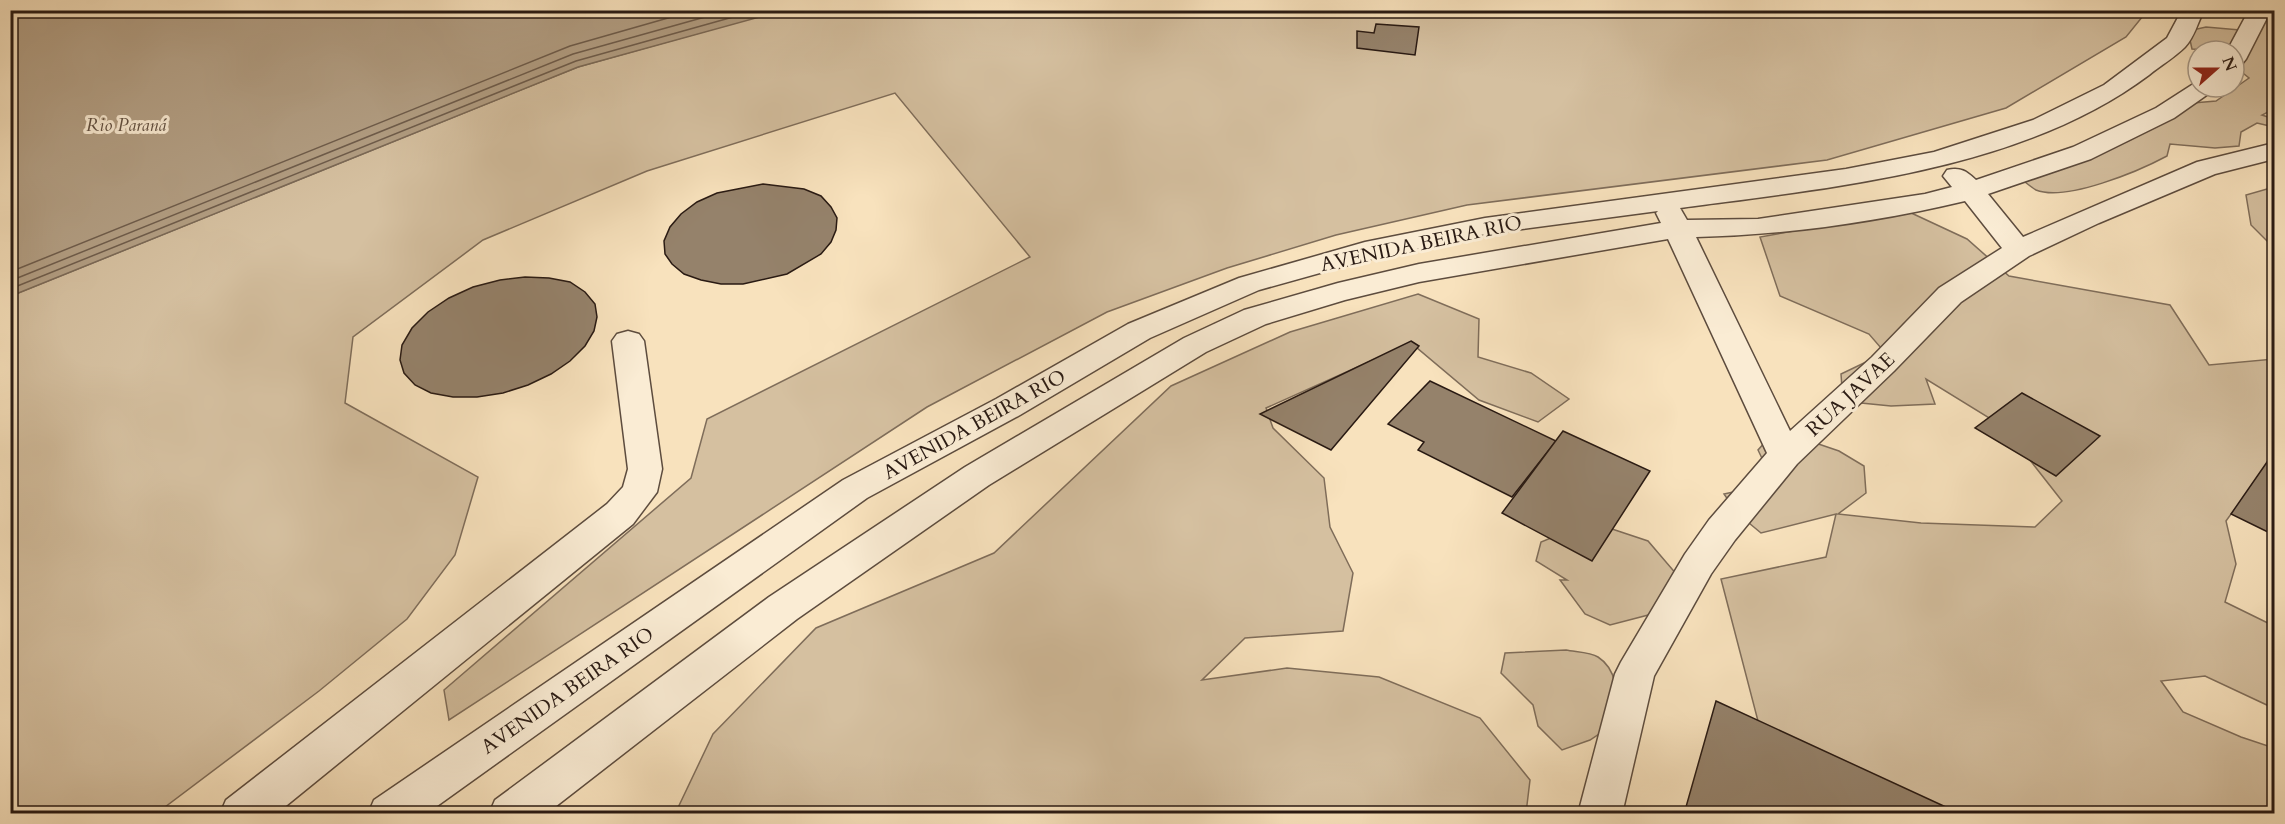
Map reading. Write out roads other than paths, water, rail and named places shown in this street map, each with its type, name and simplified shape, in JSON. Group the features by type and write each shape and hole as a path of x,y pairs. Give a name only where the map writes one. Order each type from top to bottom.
{"street":[{"name":"AVENIDA BEIRA RIO","path":"511,813 783,608 977,476 1195,345 1255,317 1338,292 1671,215 1939,159 2042,125 2113,90 2177,42 2193,10"},
{"path":"2245,39 2260,10"},
{"name":"AVENIDA BEIRA RIO","path":"390,813 855,489 1008,407 1139,331 1249,284 1365,251 1485,226 1671,215 1758,227 1897,208 1971,191 2082,153 2164,113 2186,98"},
{"name":"RUA JAVAE","path":"1600,813 1635,674 1698,564 1722,530 1785,455 1883,364 1950,295 2019,250 2089,217 2206,168 2274,151"},
{"path":"1939,159 1971,191 2019,250"},
{"path":"1671,215 1785,455"},
{"path":"242,813 620,514 639,492 645,469 628,341"}],"water":[{"name":"Rio Paraná","path":"11,10 781,11 578,67 11,296"}]}
